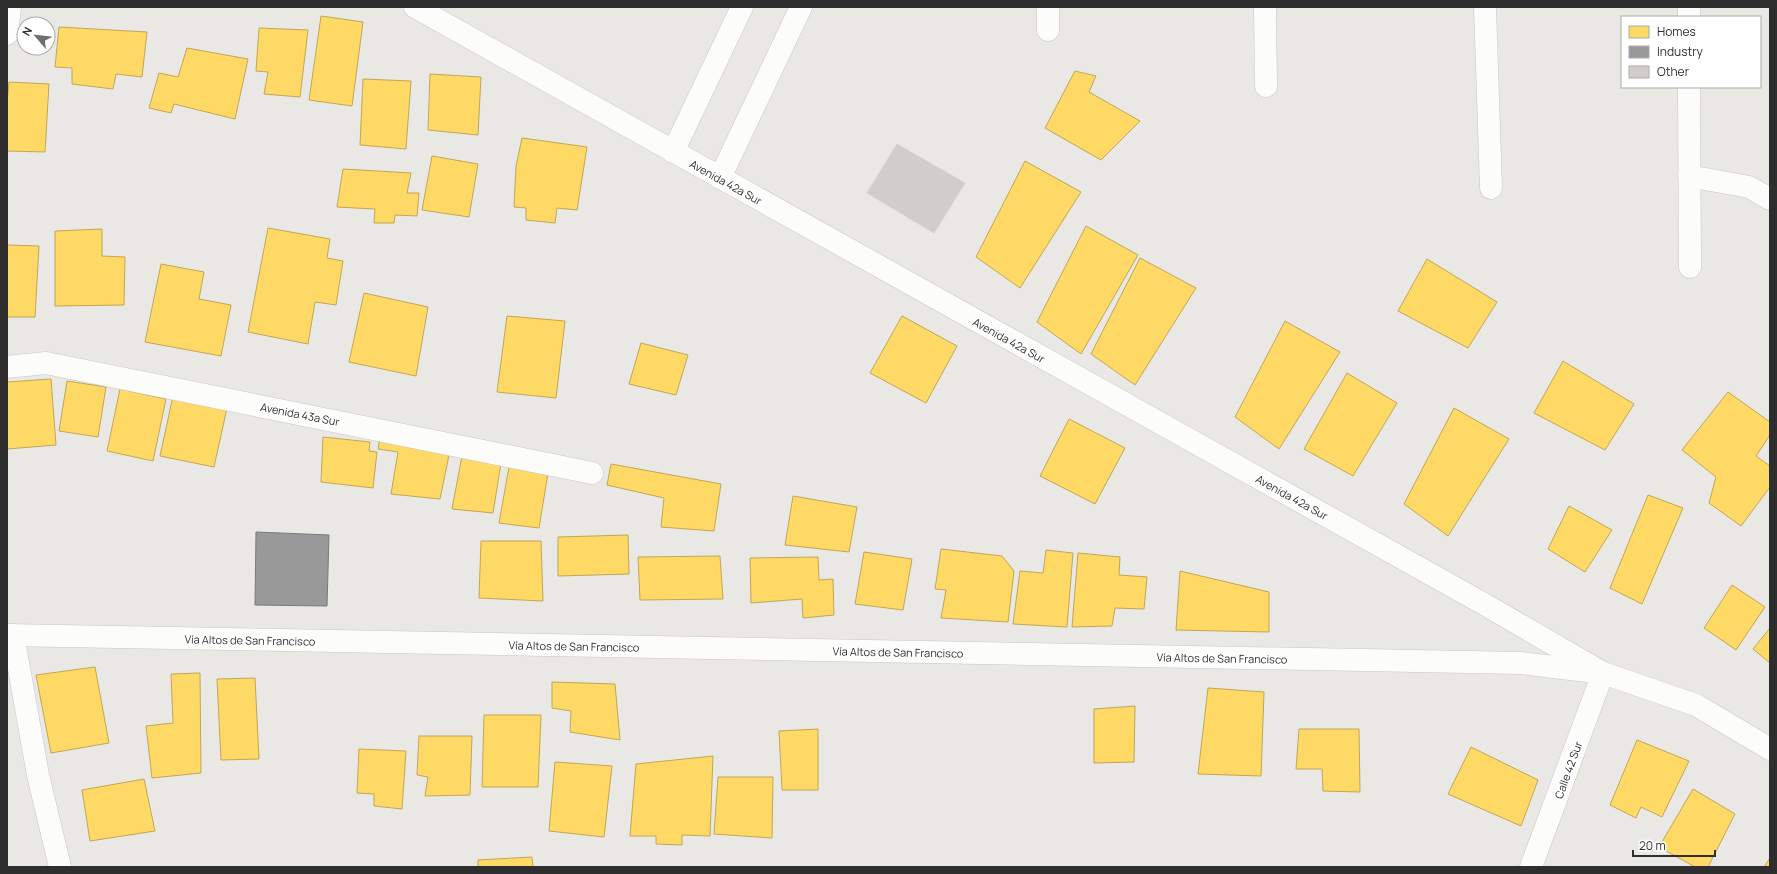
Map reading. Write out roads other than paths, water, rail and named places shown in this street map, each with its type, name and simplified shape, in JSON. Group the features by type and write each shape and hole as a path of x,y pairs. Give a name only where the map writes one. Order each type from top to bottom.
{"street":[{"path":"7,34 10,7"},
{"name":"Avenida 42a Sur","path":"415,7 1484,604 1603,673"},
{"path":"673,152 742,7"},
{"path":"720,178 801,7"},
{"path":"1048,7 1048,30"},
{"path":"1265,7 1266,86"},
{"path":"1485,7 1491,188"},
{"path":"1689,88 1690,267"},
{"path":"1689,176 1749,187 1770,199"},
{"name":"Avenida 43a Sur","path":"7,367 46,363 592,474"},
{"path":"10,635 38,775 60,867"},
{"name":"Vía Altos de San Francisco","path":"10,635 1521,663 1603,673 1696,705 1770,749"},
{"name":"Calle 42 Sur","path":"1531,867 1603,673"}]}
